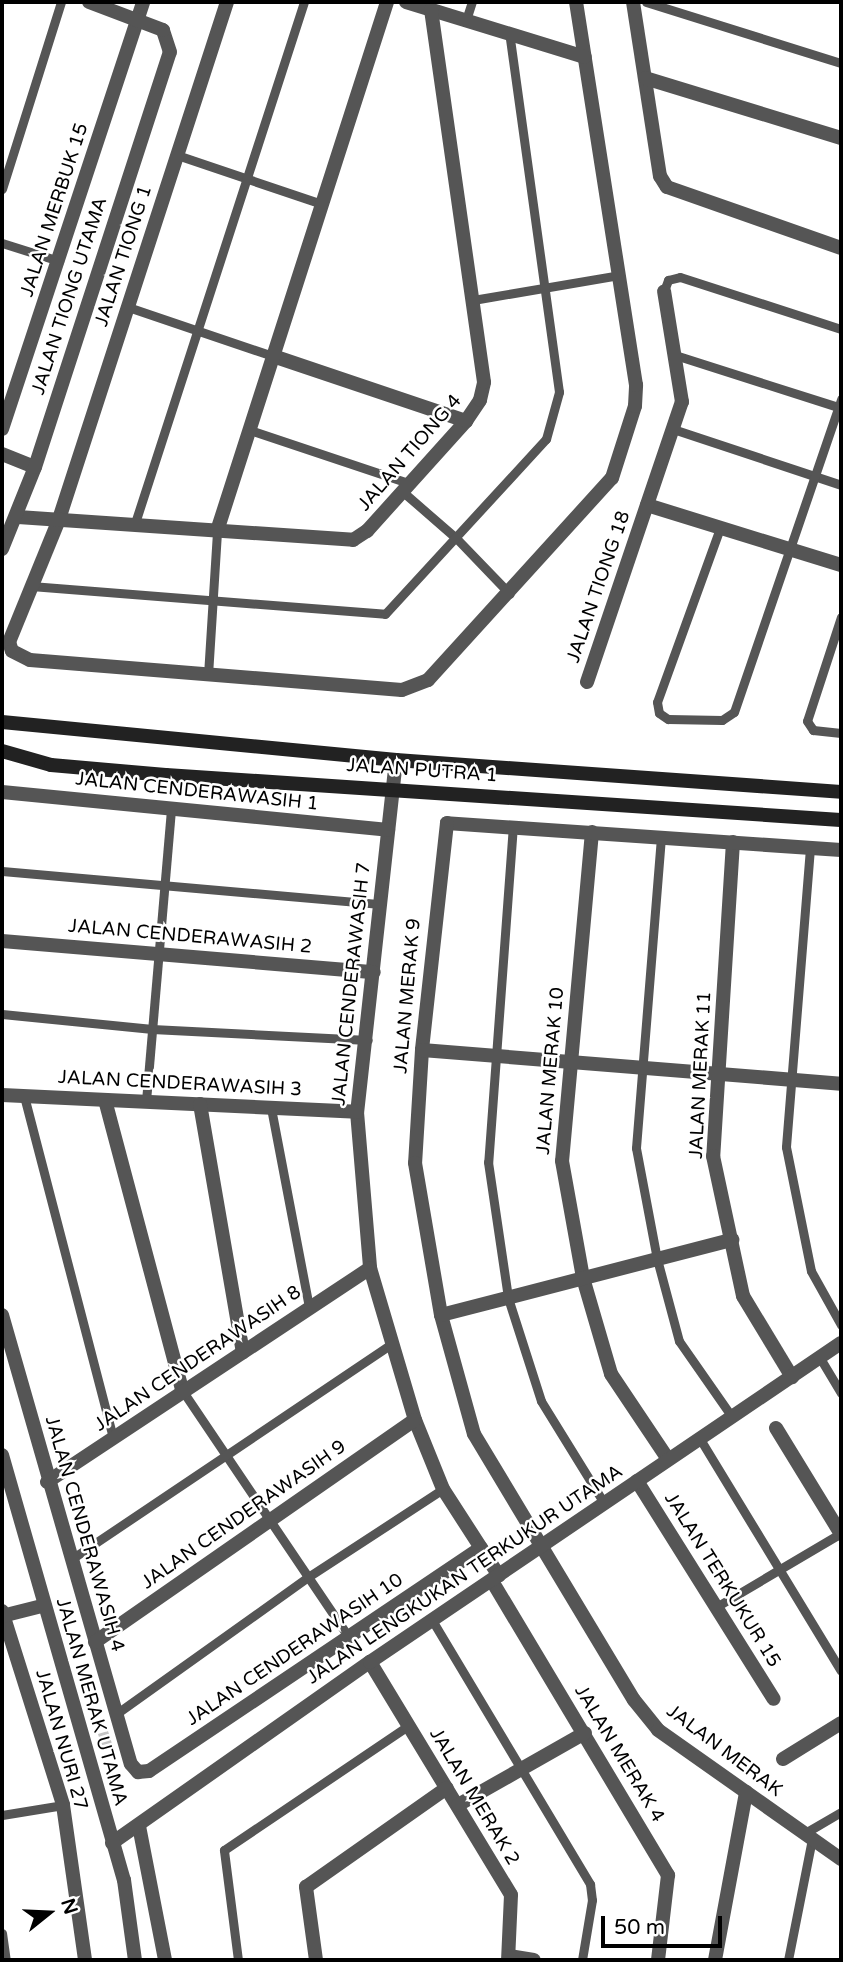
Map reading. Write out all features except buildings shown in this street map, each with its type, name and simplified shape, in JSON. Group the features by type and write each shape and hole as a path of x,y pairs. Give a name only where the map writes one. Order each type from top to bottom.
{"main road":[{"name":"JALAN PUTRA 1","path":"2,722 396,760 841,792"},
{"name":"JALAN PUTRA 1","path":"2,751 51,765 841,820"}],"street":[{"path":"89,2 138,17"},
{"name":"JALAN MERBUK 15","path":"2,429 143,2"},
{"name":"JALAN TIONG 1","path":"227,2 58,522 10,633 12,651 21,658 208,675 411,689 428,680 510,594 612,478 637,395 576,2"},
{"path":"217,531 387,2"},
{"path":"406,2 585,57"},
{"path":"633,2 660,176 667,187 680,194 841,248"},
{"name":"JALAN TIONG 4","path":"18,517 58,522 353,540 407,488 466,421 484,391 431,10"},
{"name":"JALAN TIONG UTAMA","path":"2,549 18,517 35,467 170,52 163,30 138,17"},
{"path":"645,78 841,138"},
{"name":"JALAN TIONG 18","path":"587,682 682,402 664,291"},
{"path":"273,356 466,421"},
{"path":"2,454 35,467"},
{"path":"647,505 841,565"},
{"name":"JALAN CENDERAWASIH 7","path":"396,760 368,1040 357,1112 370,1268 415,1419 443,1489 481,1548 495,1578"},
{"name":"JALAN CENDERAWASIH 1","path":"2,792 388,830"},
{"name":"JALAN MERAK 9","path":"542,1544 474,1434 441,1315 415,1163 422,1050 444,827 455,821 841,850"},
{"name":"JALAN MERAK 10","path":"593,831 562,1161 583,1278 611,1374 668,1459"},
{"name":"JALAN MERAK 11","path":"733,842 713,1156 743,1296 792,1377"},
{"name":"JALAN CENDERAWASIH 2","path":"2,941 374,972"},
{"path":"422,1050 841,1084"},
{"name":"JALAN CENDERAWASIH 3","path":"2,1094 357,1112"},
{"path":"105,1100 182,1391"},
{"path":"200,1104 243,1352"},
{"path":"441,1315 732,1240"},
{"name":"JALAN CENDERAWASIH 8","path":"47,1482 370,1268"},
{"name":"JALAN CENDERAWASIH 4","path":"2,1315 47,1482 131,1764"},
{"name":"JALAN LENGKUKAN TERKUKUR UTAMA","path":"113,1843 370,1662 841,1343"},
{"name":"JALAN CENDERAWASIH 9","path":"95,1642 415,1419"},
{"path":"776,1428 841,1533"},
{"name":"JALAN MERAK UTAMA","path":"2,1455 42,1605 124,1880 135,1960"},
{"name":"JALAN TERKUKUR 15","path":"637,1481 774,1699"},
{"name":"JALAN MERAK","path":"542,1544 634,1700 658,1730 841,1859"},
{"name":"JALAN CENDERAWASIH 10","path":"131,1764 138,1772 149,1771 481,1548"},
{"name":"JALAN MERAK 4","path":"495,1578 668,1875 658,1960"},
{"path":"2,1614 42,1605"},
{"name":"JALAN NURI 27","path":"2,1614 63,1805 85,1960"},
{"name":"JALAN MERAK 2","path":"370,1662 513,1900 508,1958"},
{"path":"783,1759 841,1723"},
{"path":"458,1805 585,1733"},
{"path":"316,1960 306,1887 447,1788"},
{"path":"715,1960 746,1792"},
{"path":"139,1826 165,1960"},
{"path":"508,1958 534,1960"}],"lane":[{"path":"2,189 61,2"},
{"path":"134,526 304,2"},
{"path":"466,20 472,2"},
{"path":"646,2 841,63"},
{"path":"30,586 385,614 457,539 546,439 559,393 542,289 509,33"},
{"path":"177,155 322,204"},
{"path":"2,243 59,261"},
{"path":"473,300 619,275"},
{"path":"664,291 668,280 680,277 841,329"},
{"path":"128,307 273,356"},
{"path":"675,355 840,405 731,716 722,720 663,717 657,702 720,528"},
{"path":"673,429 841,485"},
{"path":"250,430 407,488 510,594"},
{"path":"208,675 217,531"},
{"path":"841,617 807,721 813,730 841,733"},
{"path":"146,1101 171,810"},
{"path":"513,825 488,1163 508,1298 541,1401 604,1503"},
{"path":"661,837 636,1148 657,1259 680,1341 732,1417"},
{"path":"810,848 786,1147 811,1271 841,1325"},
{"path":"2,871 381,904"},
{"path":"2,1014 152,1029 368,1040"},
{"path":"24,1096 113,1438"},
{"path":"271,1108 309,1308"},
{"path":"70,1560 392,1344"},
{"path":"820,1358 841,1393"},
{"path":"182,1391 349,1639"},
{"path":"700,1439 841,1671"},
{"path":"116,1714 308,1577 443,1489"},
{"path":"716,1607 841,1533"},
{"path":"432,1620 592,1889 582,1960"},
{"path":"239,1960 224,1850 409,1725"},
{"path":"2,1815 63,1805"},
{"path":"788,1960 808,1836 841,1812"},
{"path":"2,1933 6,1960"}]}
